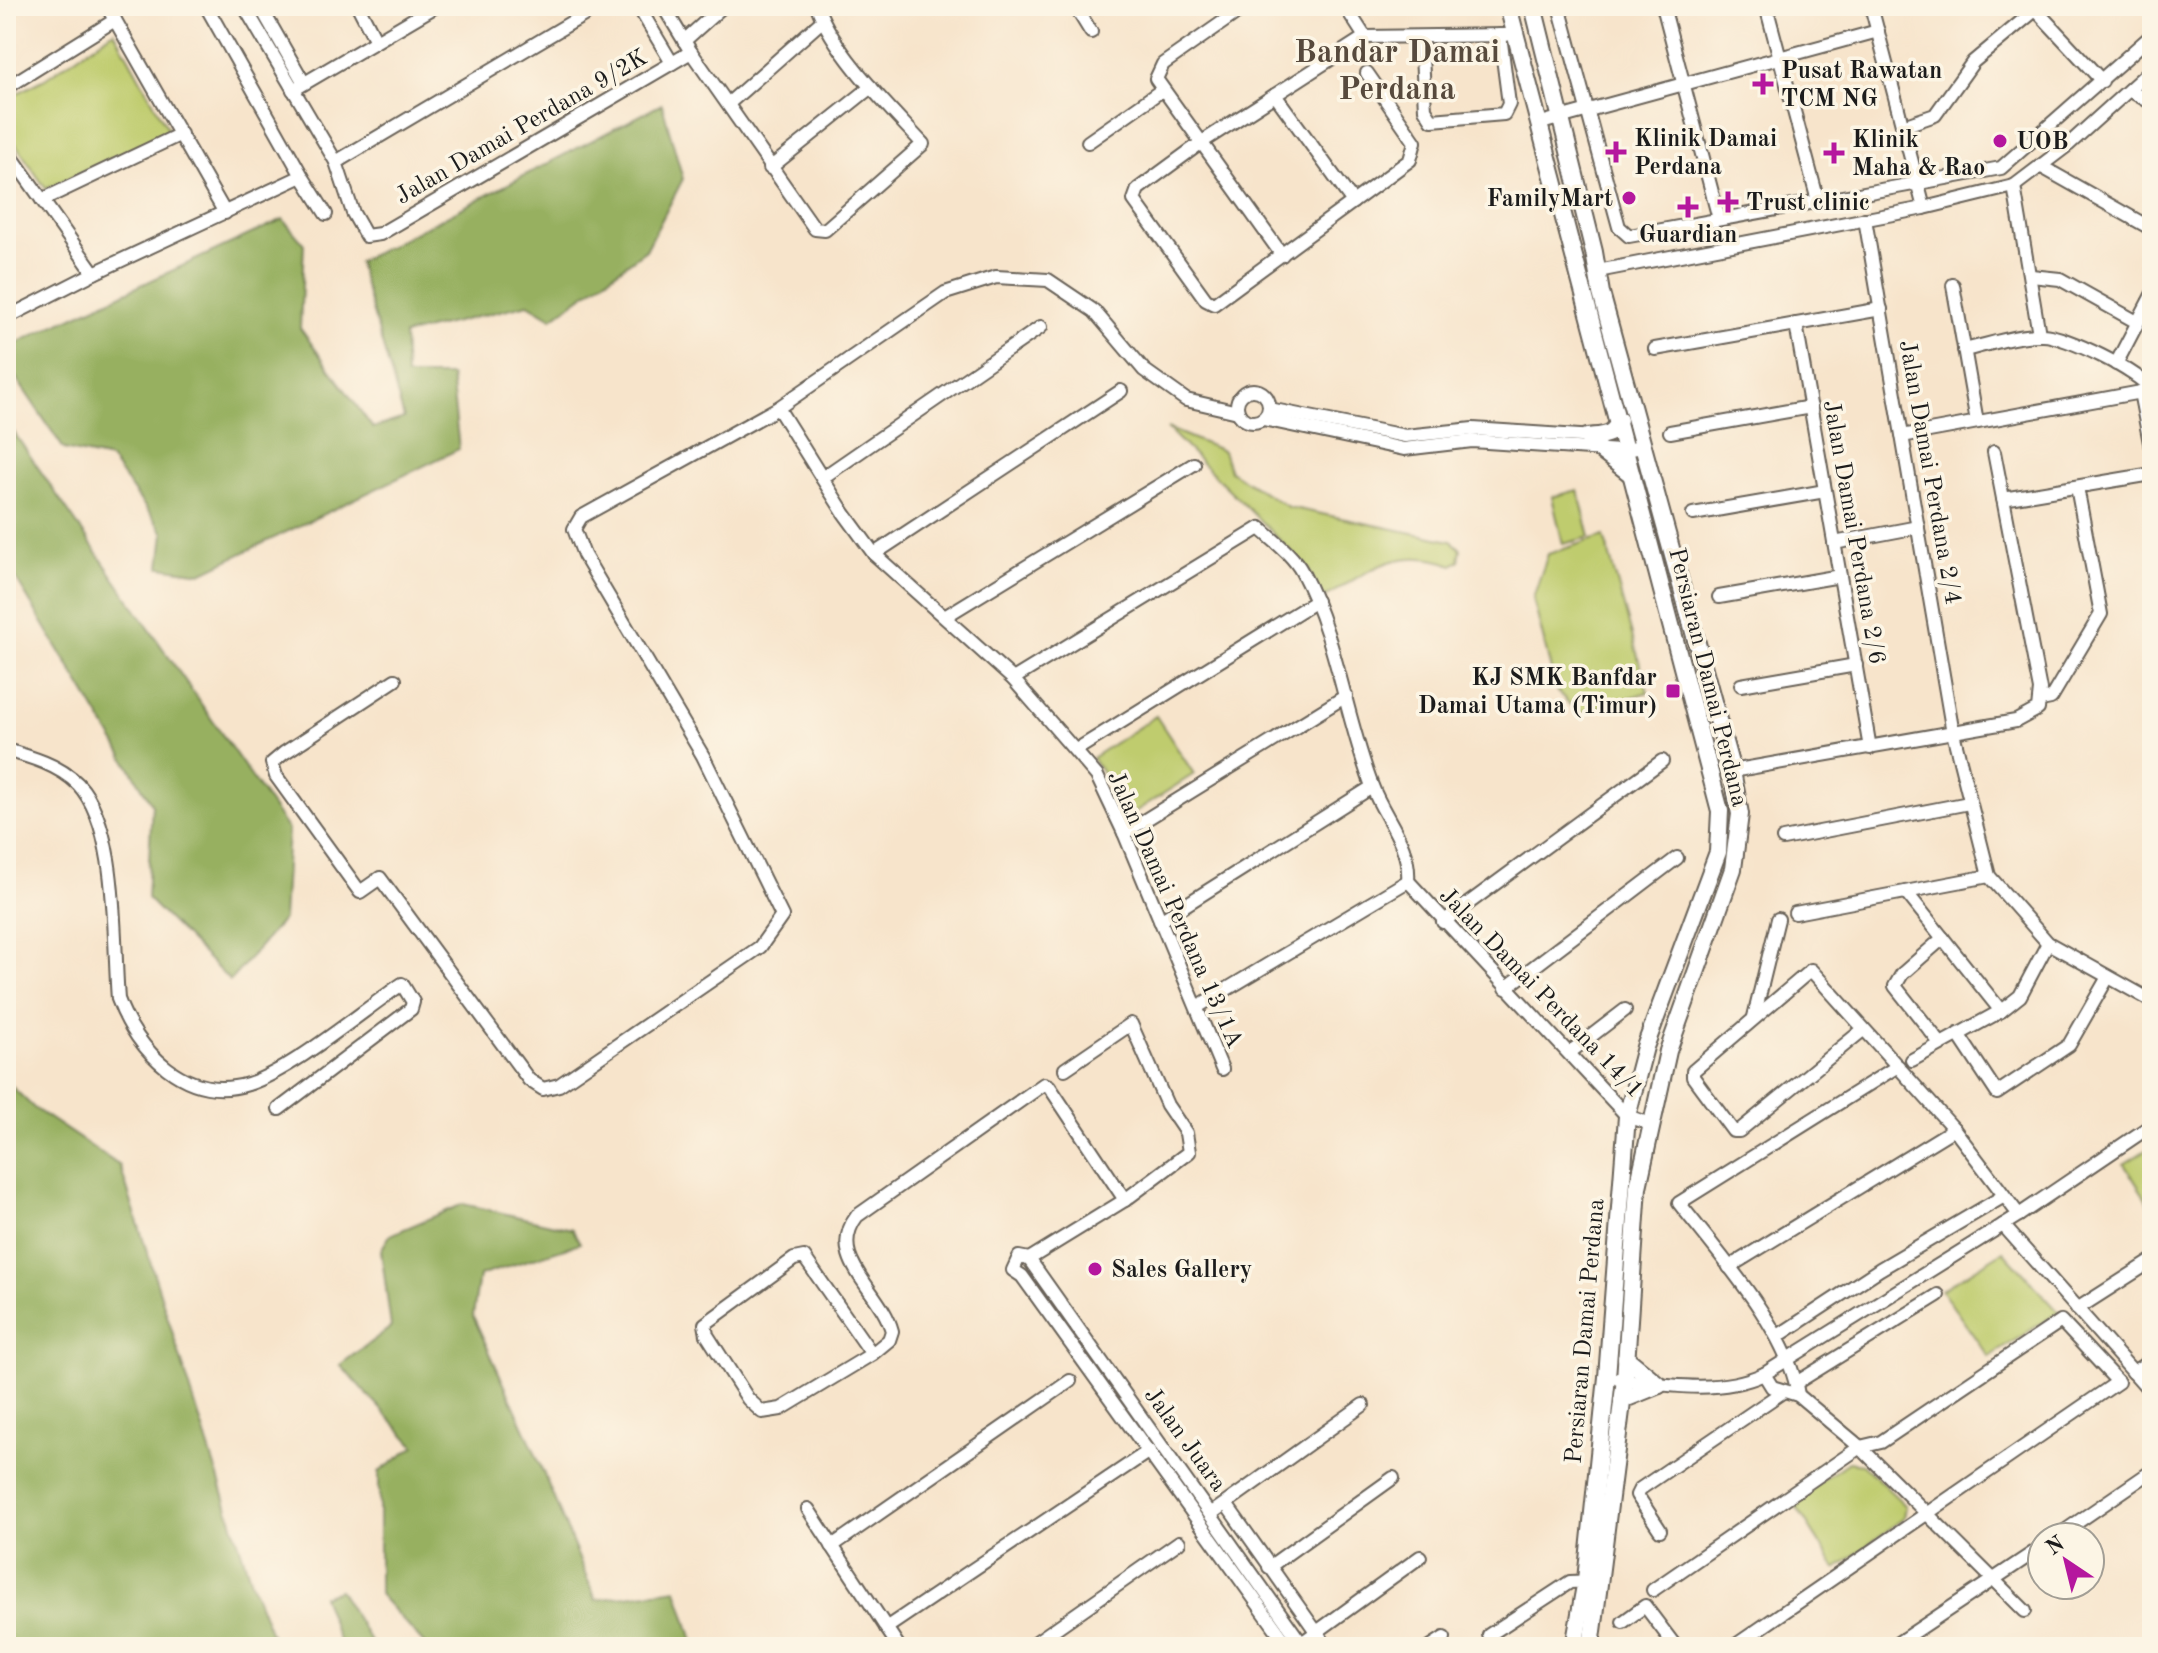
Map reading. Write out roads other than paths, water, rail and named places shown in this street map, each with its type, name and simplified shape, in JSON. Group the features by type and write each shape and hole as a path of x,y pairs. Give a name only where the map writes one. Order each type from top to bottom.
{"main road":[{"name":"Persiaran Damai Perdana","path":"1508,6 1508,34 1541,123 1619,420 1635,447 1633,476 1720,811 1721,840 1645,1047 1627,1116 1591,1647"},
{"name":"Persiaran Damai Perdana","path":"1533,6 1594,252 1635,447 1732,771 1740,831 1727,887 1668,1051 1650,1124 1638,1187 1622,1400 1594,1581 1574,1647"},
{"name":"Persiaran Damai Perdana","path":"1594,252 1603,270 1647,436 1635,447"},
{"path":"1587,437 1609,435 1616,429 1619,420"},
{"path":"1600,450 1633,476"},
{"path":"1710,875 1711,889 1720,891 1727,887"},
{"path":"1622,1400 1659,1385 1626,1358"}],"street":[{"path":"107,6 225,213"},
{"path":"206,6 326,214"},
{"path":"244,6 299,87"},
{"path":"260,6 336,162 599,6"},
{"path":"358,6 376,41"},
{"path":"299,87 436,6"},
{"path":"638,6 672,63"},
{"path":"663,6 770,168 818,230 831,226 923,144 871,87 822,21 817,6"},
{"name":"Jalan Damai Perdana 9/2K","path":"336,162 360,229 366,236 373,237 672,63 723,6"},
{"path":"1075,6 1091,32"},
{"path":"1088,142 1159,85 1163,64 1246,6"},
{"path":"1345,6 1365,37"},
{"path":"1559,6 1619,227 1629,236 2001,168 2152,35"},
{"path":"1663,6 1719,219"},
{"path":"1766,6 1818,201"},
{"path":"1871,6 1924,208"},
{"path":"1903,126 1920,122 1943,107 1973,62 2038,8 2102,81"},
{"path":"6,88 115,20"},
{"path":"728,104 822,21"},
{"path":"1541,123 1878,31"},
{"path":"1367,73 1415,142 1415,151 1410,160 1214,304 1206,300 1134,200 1138,189 1202,142 1365,37 1421,39 1508,34 1509,104 1504,114 1432,120 1425,109 1421,39"},
{"path":"1603,270 1924,208 2014,186 2068,145 2152,69"},
{"path":"1159,85 1282,255"},
{"path":"770,168 871,87"},
{"path":"2129,90 2152,103"},
{"path":"1275,95 1353,202"},
{"path":"2051,126 2068,145"},
{"path":"42,200 181,134"},
{"path":"6,149 94,273"},
{"path":"2042,167 2152,229"},
{"path":"6,318 94,273 302,176"},
{"path":"2014,186 2039,334"},
{"name":"Jalan Damai Perdana 2/4","path":"1865,219 1953,733 1989,876"},
{"path":"2031,276 2060,279 2137,322"},
{"path":"395,680 284,753 272,763 276,776 360,892 380,878 529,1080 543,1089 559,1085 760,947 782,916 703,756 584,555 574,529 581,517 778,408 945,293 996,277 1048,280 1094,311 1144,370 1186,400 1223,406 1239,405"},
{"path":"1953,285 1977,422"},
{"path":"2116,364 2152,295"},
{"path":"1655,349 1881,309"},
{"name":"Jalan Damai Perdana 2/6","path":"1796,324 1870,748"},
{"path":"822,478 1041,327"},
{"path":"1964,350 2039,334 2053,336 2116,364 2145,382 2152,453"},
{"path":"874,554 1121,391"},
{"path":"1902,436 2147,391"},
{"path":"1239,405 1247,392 1260,392 1268,399 1266,414"},
{"path":"1239,405 1247,421 1266,414 1405,436 1473,429 1587,437 1635,447"},
{"path":"1670,432 1811,407"},
{"name":"Jalan Damai Perdana 13/1A","path":"778,408 874,554 1013,679 1097,776 1124,833 1222,1069"},
{"path":"1266,414 1404,449 1483,441 1600,450 1635,447"},
{"path":"1994,452 2040,705"},
{"path":"946,616 1194,464"},
{"path":"2003,499 2152,474"},
{"path":"1732,771 2016,721 2051,698 2101,614 2077,487"},
{"path":"1693,514 1825,491"},
{"path":"1834,543 1918,527"},
{"path":"1013,679 1260,528 1300,568 1316,601 1372,787 1395,827 1409,869 1408,881 1197,1007"},
{"path":"1719,597 1840,576"},
{"path":"1076,750 1316,601"},
{"path":"1741,685 1856,665"},
{"path":"1124,833 1346,696"},
{"path":"6,750 41,760 76,782 93,805 104,831 118,999 131,1029 161,1066 189,1082 244,1085 270,1075 402,984 413,1002 411,1009 279,1109"},
{"path":"1443,922 1662,761"},
{"path":"1160,921 1372,787"},
{"path":"1783,839 1969,803"},
{"path":"1506,988 1677,858"},
{"path":"1795,913 1989,876 2048,943 2152,1001"},
{"name":"Jalan Damai Perdana 14/1","path":"1408,881 1627,1116 1650,1124"},
{"path":"1906,892 2001,1011"},
{"path":"1754,1017 1753,1008 1778,919"},
{"path":"1940,1043 1895,986 1902,974 1943,938"},
{"path":"1912,1060 2001,1011 2020,996 2048,943"},
{"path":"1864,1029 1739,1131 1733,1131 1693,1077 1693,1071 1811,970 1954,1129 2019,1215"},
{"path":"1958,1034 1997,1093 2069,1045 2108,977"},
{"path":"1569,1053 1625,1010"},
{"path":"1029,1259 1125,1200 1183,1160 1189,1152 1186,1133 1167,1105 1131,1024 1065,1069"},
{"path":"1898,1066 1679,1203 1778,1336 1797,1389 2025,1611"},
{"path":"872,1354 804,1257 794,1259 705,1324 707,1335 748,1399 762,1412 781,1409 872,1354 889,1340 892,1331 882,1306 851,1262 845,1245 846,1230 857,1216 1042,1086 1049,1086 1125,1200"},
{"path":"1607,1377 1659,1385 1731,1387 1764,1374 2019,1215 2152,1125"},
{"path":"1729,1267 1954,1129"},
{"path":"1778,1336 1878,1271 2004,1196"},
{"path":"2003,1225 2152,1393"},
{"name":"Jalan Juara","path":"1019,1257 1029,1259 1212,1513 1298,1646 1149,1451 1022,1276 1013,1270 1019,1257"},
{"path":"2077,1309 2152,1261"},
{"path":"1660,1530 1639,1501 1637,1495 1640,1489 1781,1393 1797,1389 1938,1295"},
{"path":"1653,1590 1860,1447 1881,1442 2061,1321 2118,1382 1733,1647"},
{"path":"2133,1372 2152,1360"},
{"path":"1764,1374 1781,1393"},
{"path":"832,1546 1070,1381"},
{"path":"1212,1513 1363,1405"},
{"path":"886,1628 1149,1451"},
{"path":"2079,1521 2152,1471"},
{"path":"1269,1567 1393,1478"},
{"path":"1226,1504 1327,1647"},
{"path":"808,1509 899,1647"},
{"path":"1029,1647 1179,1542"},
{"path":"1298,1646 1420,1557"},
{"path":"1892,1647 2026,1558"},
{"path":"1489,1635 1570,1582 1594,1581"},
{"path":"1623,1622 1645,1606 1676,1647"},
{"path":"1430,1647 1444,1638"}],"place":[{"name":"Pusat Rawatan TCM NG","path":"1763,84"},
{"name":"UOB","path":"2000,141"},
{"name":"Klinik Damai Perdana","path":"1616,152"},
{"name":"Klinik Maha & Rao","path":"1834,153"},
{"name":"FamilyMart","path":"1629,198"},
{"name":"Trust clinic","path":"1728,202"},
{"name":"Guardian","path":"1688,207"},
{"name":"KJ SMK Banfdar Damai Utama (Timur)","path":"1673,691"},
{"name":"Sales Gallery","path":"1095,1269"}],"district":[{"name":"Bandar Damai Perdana","path":"1397,70"}]}
